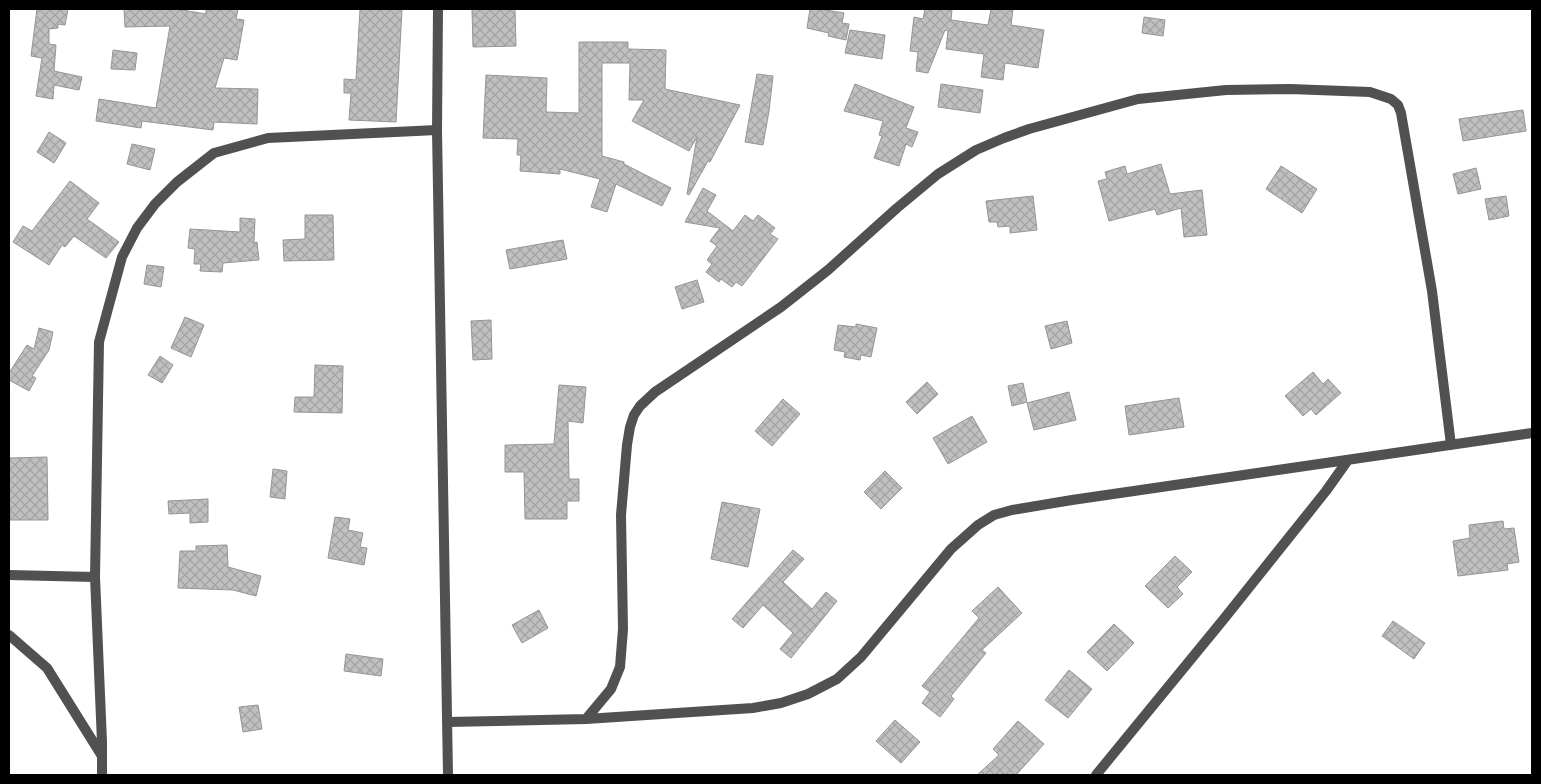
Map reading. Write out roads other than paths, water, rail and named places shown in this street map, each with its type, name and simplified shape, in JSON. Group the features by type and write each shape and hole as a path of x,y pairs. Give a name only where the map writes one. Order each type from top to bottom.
{"street":[{"path":"438,9 437,130 448,775"},
{"path":"586,719 611,689 620,666 623,630 621,516 624,466 630,426 640,406 656,392 781,307 828,270 938,174 976,150 1029,129 1138,99 1226,90 1352,90 1370,92 1391,99 1402,113 1432,291 1451,445"},
{"path":"102,775 95,577 99,342 122,257 137,228 155,204 177,182 214,153 268,138 437,130"},
{"path":"447,722 586,719 753,708 781,703 808,694 837,679 861,657 951,549 978,525 994,515 1012,510 1072,500 1532,434"},
{"path":"1096,775 1223,620 1326,491 1348,460"},
{"path":"9,575 95,577"},
{"path":"9,636 47,668 102,757"}]}
